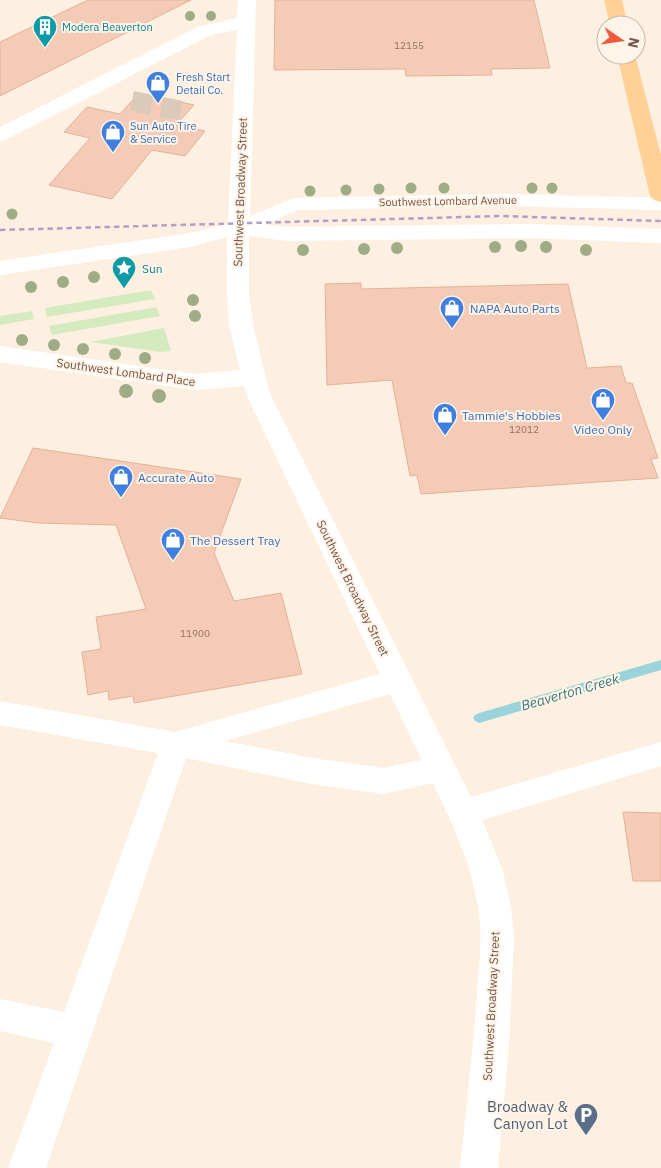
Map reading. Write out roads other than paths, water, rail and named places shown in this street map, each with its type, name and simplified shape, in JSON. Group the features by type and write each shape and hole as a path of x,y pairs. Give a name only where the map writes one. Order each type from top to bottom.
{"main road":[{"path":"613,0 617,15"},
{"path":"628,65 661,196"}],"street":[{"name":"Southwest Broadway Street","path":"248,0 239,228 238,295 241,324 258,394 473,834 487,871 495,908 497,939 479,1168"},
{"path":"0,135 205,31 246,22"},
{"name":"Southwest Lombard Avenue","path":"0,268 190,240 239,228 294,204 505,200 661,204"},
{"name":"Southwest Lombard Avenue","path":"239,228 288,234 533,231 661,236"},
{"name":"Southwest Lombard Place","path":"0,354 195,382 253,377"},
{"path":"176,744 398,680"},
{"path":"0,713 176,744 312,771 384,781 440,769"},
{"path":"27,1168 176,744"},
{"path":"462,813 661,754"},
{"path":"0,1015 74,1031"}],"waterway":[{"name":"Beaverton Creek","path":"479,718 661,665"}],"tunnel":[{"path":"132,101 187,112"}],"railway":[{"path":"0,230 501,216 661,221"}],"place":[{"name":"Modera Beaverton","path":"45,48"},
{"name":"Fresh Start Detail Co.","path":"158,104"},
{"name":"Sun Auto Tire & Service","path":"113,153"},
{"name":"Sun","path":"124,289"},
{"name":"NAPA Auto Parts","path":"452,329"},
{"name":"Video Only","path":"603,421"},
{"name":"Tammie's Hobbies","path":"445,436"},
{"name":"Accurate Auto","path":"121,498"},
{"name":"The Dessert Tray","path":"173,561"},
{"name":"Broadway & Canyon Lot","path":"586,1136"}]}
